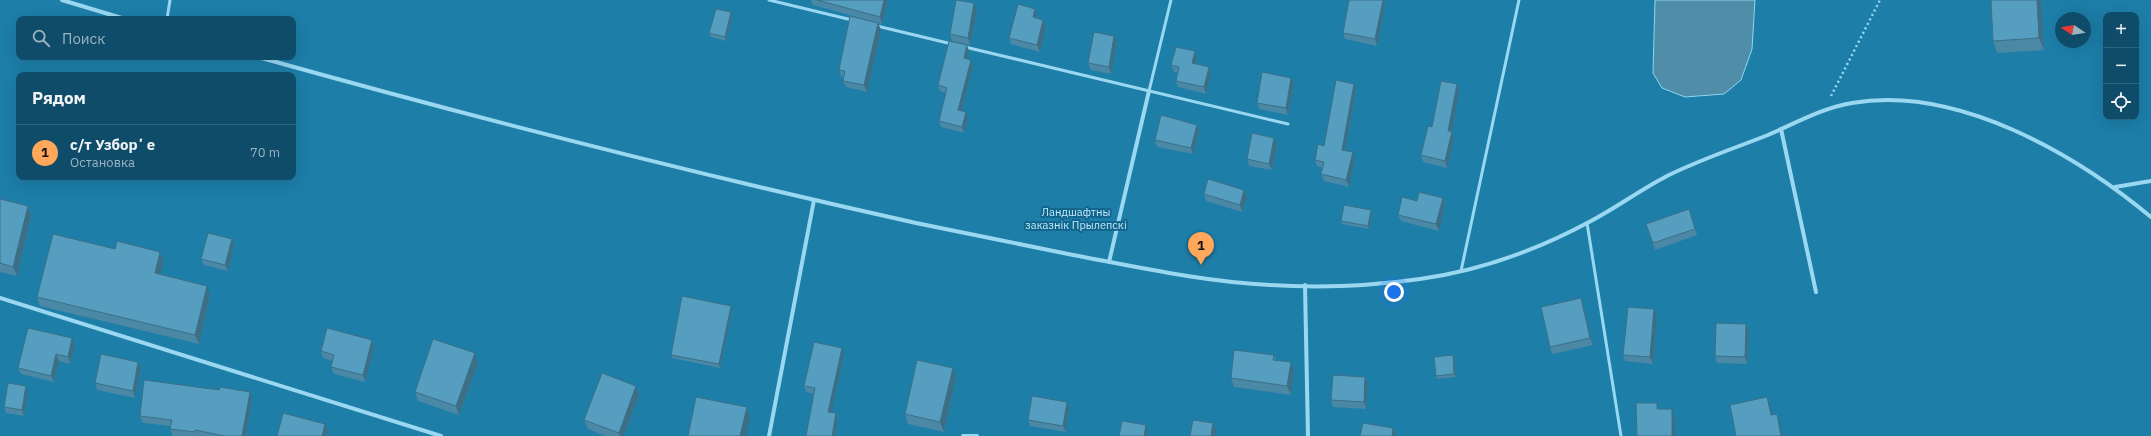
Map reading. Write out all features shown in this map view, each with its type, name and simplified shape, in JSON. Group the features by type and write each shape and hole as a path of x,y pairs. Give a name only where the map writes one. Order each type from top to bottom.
{"street":[{"path":"62,0 116,16"},
{"path":"269,60 423,103 598,149 814,200 967,234 1109,262 1223,281 1269,285 1305,285 1418,279 1461,271 1529,249 1587,223 1670,175 1781,129 1824,109 1855,102 1884,100 1925,104 1964,112 2002,124 2034,140 2115,187 2151,217"},
{"path":"1109,262 1149,91"},
{"path":"1781,129 1816,292"},
{"path":"2115,187 2151,182"},
{"path":"769,436 814,200"},
{"path":"1305,285 1308,436"},
{"path":"0,298 441,436"},
{"path":"963,436 977,436"}],"lane":[{"path":"167,16 170,0"},
{"path":"769,0 854,20"},
{"path":"1149,91 1171,0"},
{"path":"1461,271 1519,0"},
{"path":"870,24 955,45"},
{"path":"963,46 1288,124"},
{"path":"1587,223 1621,436"}],"path":[{"path":"1824,109 1880,0"}],"green space":[{"name":"Ландшафтны заказнік Прылепскі","path":"0,0 2151,0 2151,436 0,436"}],"shaded area":[{"path":"1655,0 1755,0 1752,49 1741,80 1724,94 1685,97 1662,88 1653,73"}],"building":[{"path":"817,0 884,0 880,17"},
{"path":"956,0 974,3 968,38 950,34"},
{"path":"1349,0 1383,0 1375,39 1343,33"},
{"path":"1991,0 2037,0 2039,38 1993,41"},
{"path":"1018,4 1035,9 1033,17 1043,20 1037,45 1009,38"},
{"path":"716,9 731,12 725,37 709,33"},
{"path":"850,16 878,23 864,85 843,81 845,71 839,70"},
{"path":"1094,32 1114,36 1109,67 1088,63"},
{"path":"949,41 967,45 964,58 971,60 958,110 966,112 962,127 939,121 947,88 938,85"},
{"path":"1176,47 1195,51 1192,63 1209,67 1204,87 1176,81 1179,67 1171,65"},
{"path":"1262,72 1291,78 1286,108 1257,103"},
{"path":"1336,80 1354,84 1342,150 1353,152 1346,180 1321,174 1324,162 1315,160 1318,144 1324,146"},
{"path":"1441,81 1457,84 1448,131 1452,131 1445,161 1421,155 1428,126 1432,127"},
{"path":"1161,115 1197,125 1191,148 1155,140"},
{"path":"1252,133 1274,138 1269,164 1247,159"},
{"path":"1208,179 1244,190 1240,205 1204,194"},
{"path":"1419,192 1443,198 1436,224 1398,215 1402,197 1417,201"},
{"path":"0,199 28,206 13,267 0,263"},
{"path":"1344,205 1371,210 1368,226 1341,221"},
{"path":"1689,209 1695,229 1653,243 1646,224"},
{"path":"208,233 232,239 225,265 201,259"},
{"path":"53,234 115,249 117,241 160,252 155,273 207,286 195,335 37,297"},
{"path":"682,296 731,306 719,364 671,355"},
{"path":"1581,298 1590,338 1550,347 1541,307"},
{"path":"1628,307 1654,309 1650,357 1623,355"},
{"path":"1716,323 1746,324 1745,357 1715,356"},
{"path":"28,328 72,338 68,357 56,354 51,376 18,368"},
{"path":"327,328 372,340 363,375 331,367 334,355 321,351"},
{"path":"433,339 475,353 456,406 415,392"},
{"path":"814,342 842,348 828,412 836,413 832,436 806,436 815,388 804,386"},
{"path":"1234,350 1274,355 1273,360 1291,362 1287,386 1231,378"},
{"path":"101,354 138,362 133,391 95,383"},
{"path":"1453,355 1454,374 1436,376 1434,357"},
{"path":"917,360 953,368 940,422 905,414"},
{"path":"602,373 636,386 619,433 584,420"},
{"path":"1333,375 1365,377 1364,402 1331,400"},
{"path":"144,380 219,390 220,387 250,392 242,436 225,436 195,430 195,432 170,429 172,420 140,416"},
{"path":"8,383 26,386 22,410 4,407"},
{"path":"1032,396 1067,402 1063,426 1028,420"},
{"path":"696,397 747,407 740,436 688,436"},
{"path":"1767,397 1771,415 1777,414 1781,436 1736,436 1730,405"},
{"path":"1636,403 1657,403 1657,409 1672,409 1672,436 1637,436"},
{"path":"283,413 325,424 322,436 277,436"},
{"path":"1193,420 1213,423 1211,436 1190,436"},
{"path":"1122,421 1146,425 1144,436 1119,436"},
{"path":"1363,423 1393,428 1392,436 1360,436"}],"place":[{"name":"с/т Узборʼе","path":"1201,265"}]}
